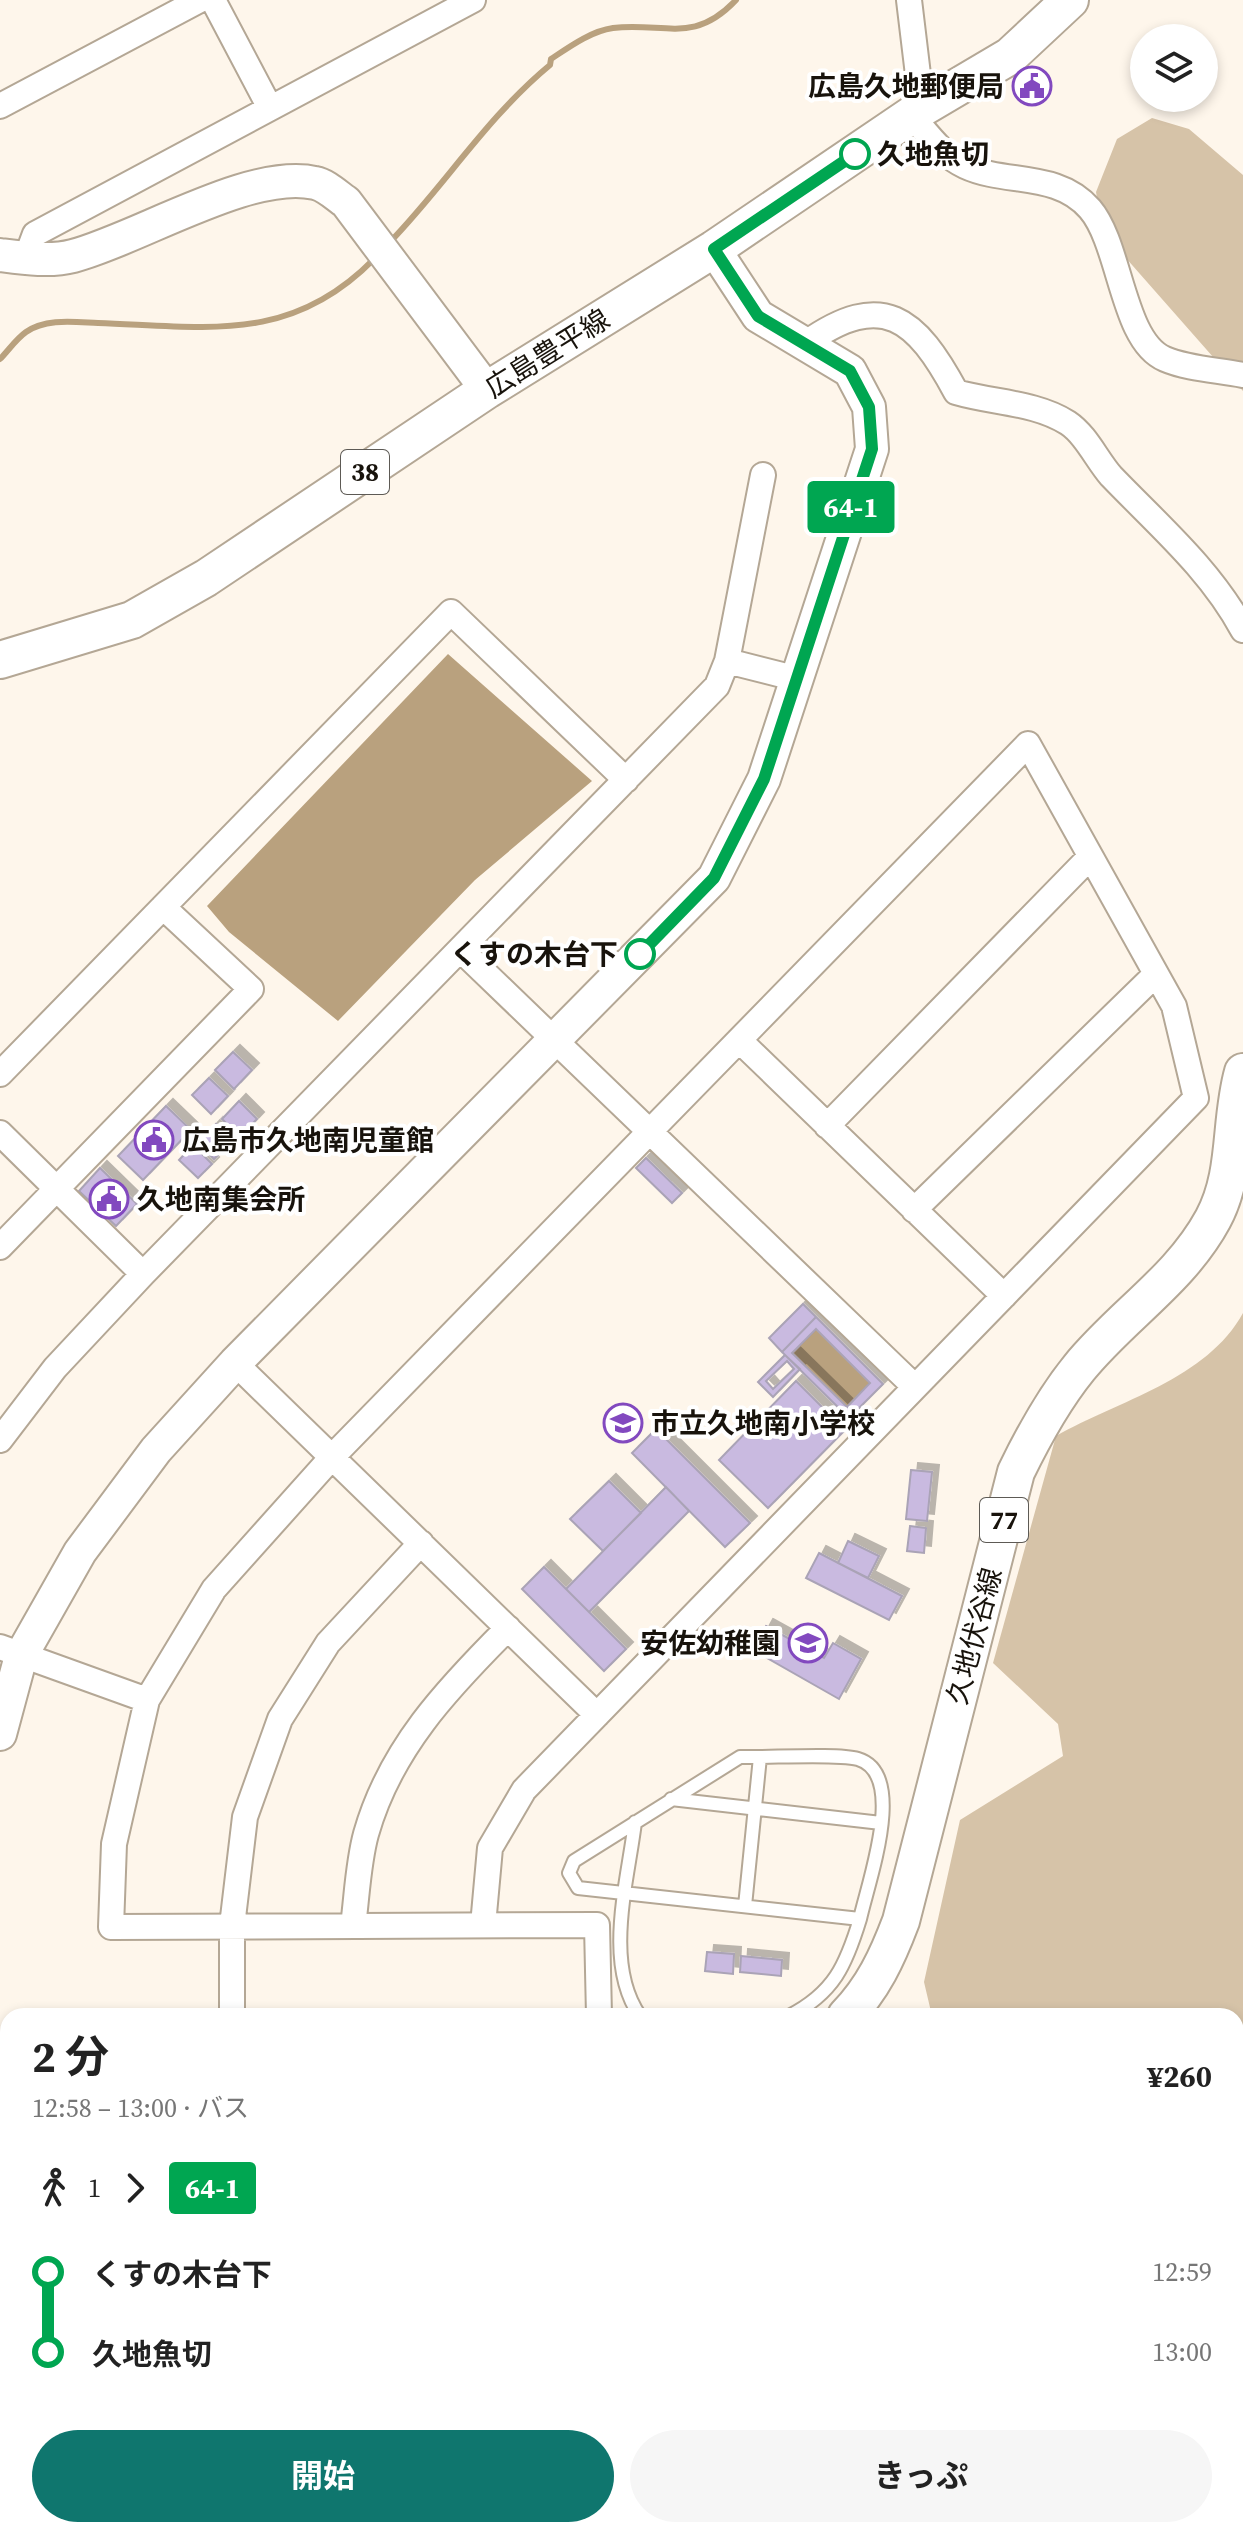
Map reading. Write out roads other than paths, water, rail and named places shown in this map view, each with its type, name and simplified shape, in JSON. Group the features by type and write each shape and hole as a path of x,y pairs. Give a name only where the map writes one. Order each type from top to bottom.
{"main road":[{"name":"広島豊平線","path":"0,660 132,620 206,578 487,390 714,249 917,112 1010,56 1070,0"},
{"name":"久地伏谷線","path":"854,2008 866,1995 886,1961 901,1921 1016,1472 1041,1421 1080,1367 1182,1265 1212,1220 1229,1184 1243,1072"}],"street":[{"path":"0,106 200,0"},
{"path":"213,0 270,108"},
{"path":"13,257 35,234 473,0"},
{"path":"909,0 917,112 939,147 965,166 1059,185 1091,209 1117,264 1144,343 1164,359 1243,375"},
{"path":"13,257 71,257 283,179 318,183 346,202 487,390"},
{"path":"0,1734 11,1652 156,1450 235,1363 714,878 764,779 872,449 869,407 850,371 758,316 714,249"},
{"path":"806,343 834,323 880,315 921,335 956,392 1041,410 1071,425 1109,474 1173,536 1226,598 1243,630"},
{"path":"0,1440 55,1368 143,1274 462,951 717,686 727,661 763,475"},
{"path":"0,1074 451,612 626,780"},
{"path":"727,661 798,679"},
{"path":"483,1925 490,1848 524,1790 1196,1098 1174,1006 1028,744 333,1456 214,1589 147,1700 114,1844 111,1927 597,1925 599,2008"},
{"path":"827,1126 1090,857"},
{"path":"0,1247 251,989 163,907"},
{"path":"462,951 915,1387"},
{"path":"914,1210 1156,974"},
{"path":"739,1040 1004,1296"},
{"path":"0,1133 143,1274"},
{"path":"235,1363 597,1715"},
{"path":"232,2008 232,1926 245,1817 280,1719 328,1643 421,1543"},
{"path":"353,1926 366,1835 395,1760 444,1693 508,1628"},
{"path":"11,1652 147,1700"}],"lane":[{"path":"804,2008 832,1984 847,1962 860,1919 885,1802 883,1782 875,1768 858,1759 740,1757 574,1861 569,1873 578,1888 860,1919"},
{"path":"745,1906 760,1757"},
{"path":"671,1799 881,1823"},
{"path":"634,2008 629,2001 620,1943 635,1822"}],"waterway":[{"path":"390,242 487,128 550,65 551,59 580,40 613,28 678,29 706,23 736,0"},
{"path":"0,359 26,332 51,323 211,327 279,318 311,305 343,286 374,259"}],"place":[{"name":"広島久地郵便局","path":"1032,86"},
{"name":"久地魚切","path":"855,154"},
{"name":"くすの木台下","path":"640,954"},
{"name":"広島市久地南児童館","path":"154,1140"},
{"name":"久地南集会所","path":"109,1199"},
{"name":"市立久地南小学校","path":"623,1423"},
{"name":"安佐幼稚園","path":"808,1643"}]}
